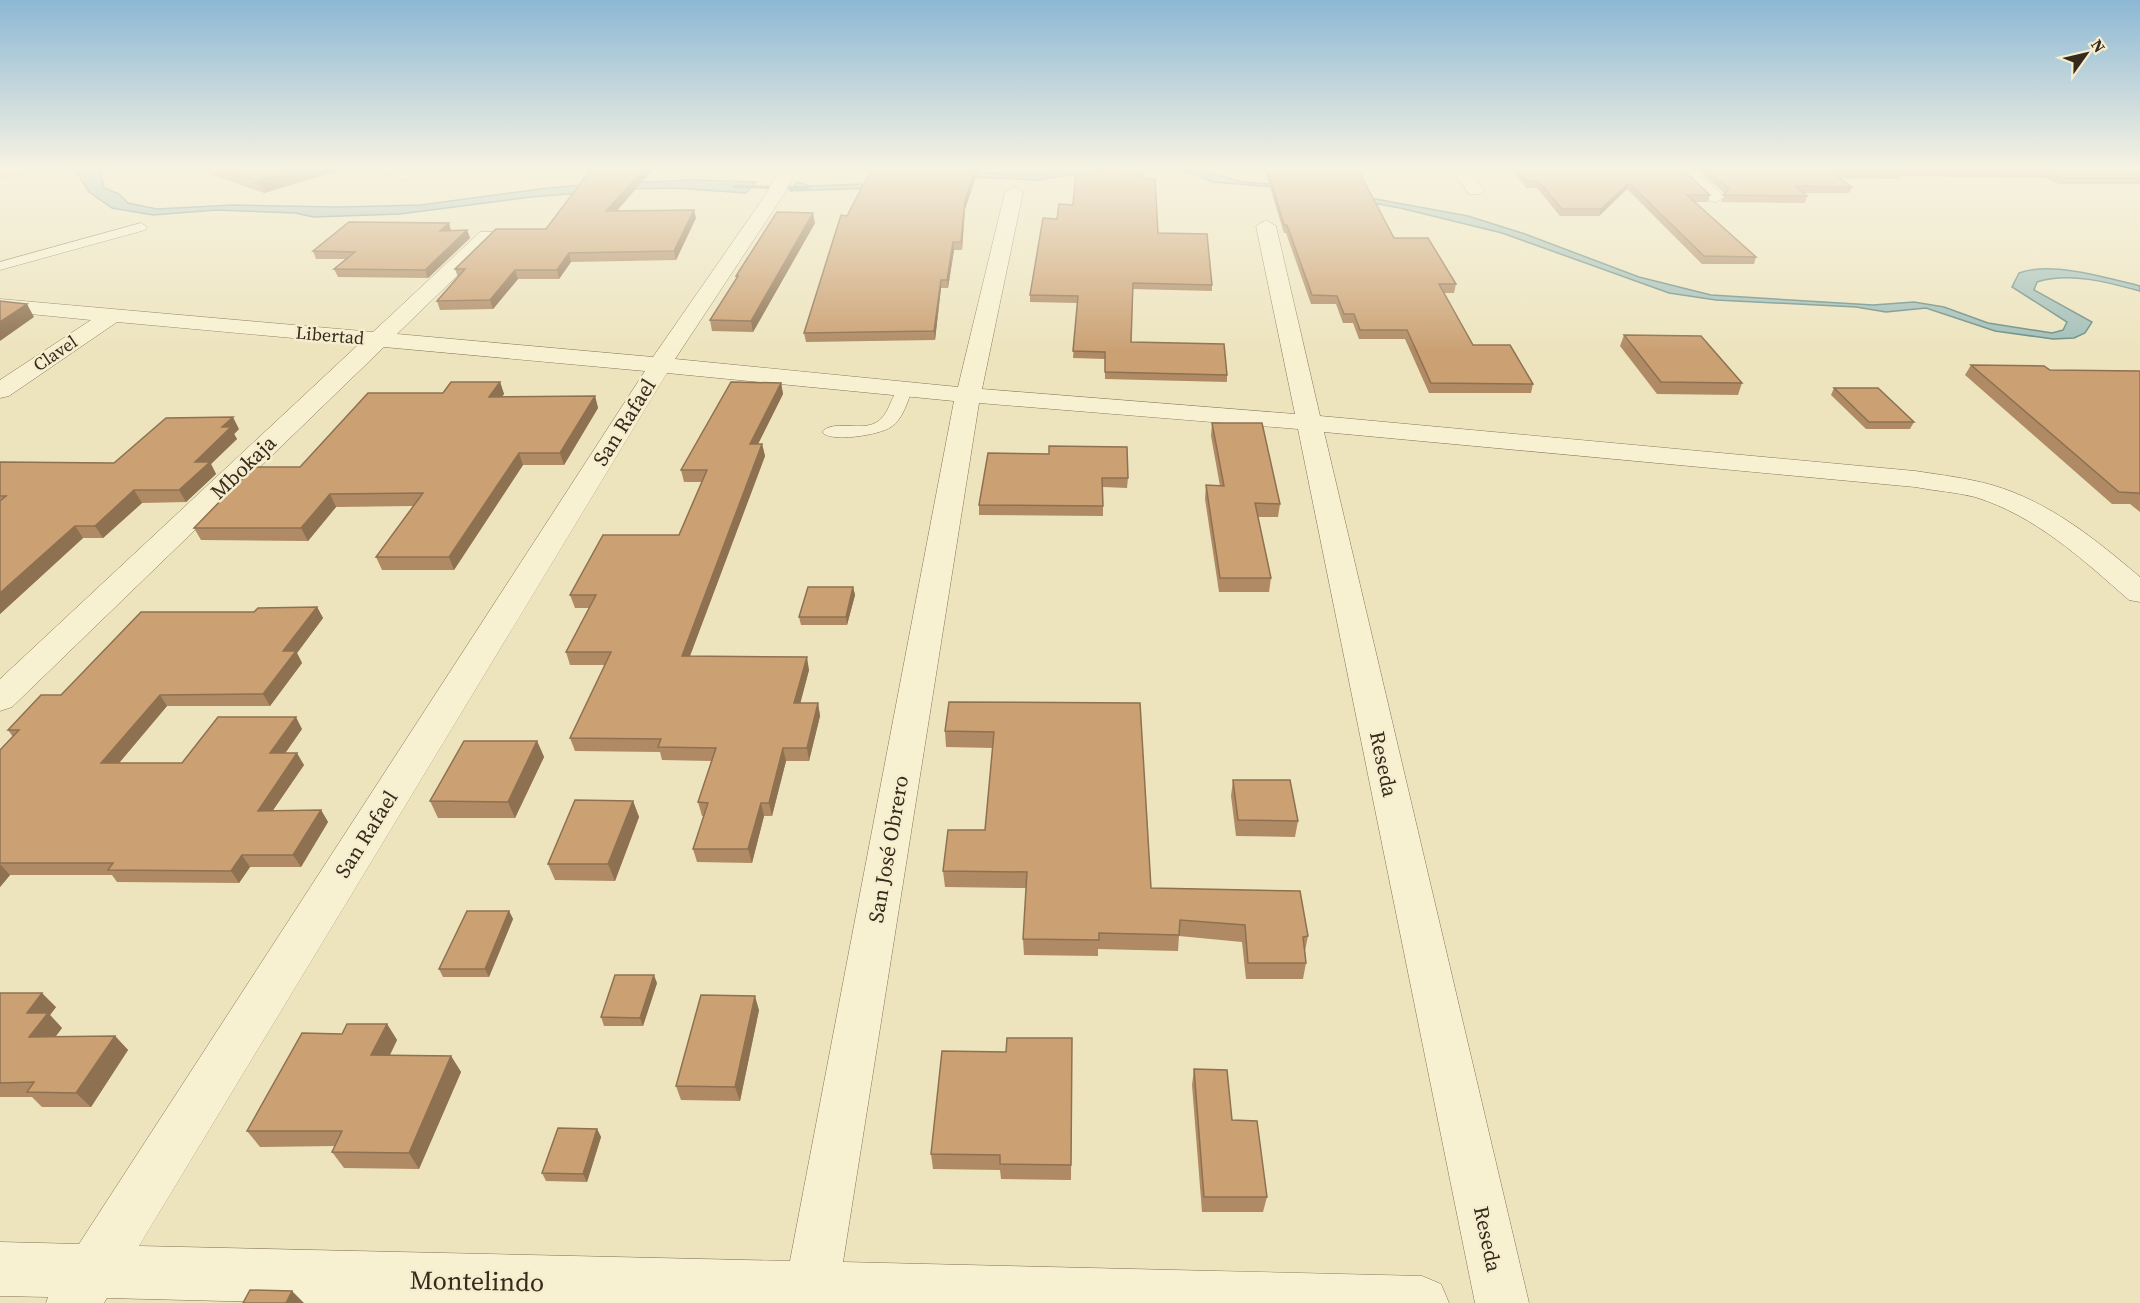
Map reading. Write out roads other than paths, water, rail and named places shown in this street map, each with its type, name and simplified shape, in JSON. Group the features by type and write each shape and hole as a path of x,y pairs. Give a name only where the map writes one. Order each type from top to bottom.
{"street":[{"name":"San Rafael","path":"82,1288 660,364 751,229"},
{"name":"San José Obrero","path":"810,1295 968,395 1006,229"},
{"name":"Reseda","path":"1267,229 1502,1303"},
{"name":"Mbokaja","path":"0,699 487,236"},
{"name":"Libertad","path":"4,308 660,364 903,390 1310,423 1915,479 1982,491 2029,508 2067,531 2140,593"},
{"name":"Clavel","path":"0,391 111,316"},
{"name":"Montelindo","path":"0,1269 82,1288 1422,1303"}],"lane":[{"path":"0,266 134,229"},
{"path":"830,432 869,430 886,425 899,407 903,390"}],"water":[{"path":"1485,229 1509,229 1639,277 1711,295 1873,305 1914,302 1944,307 1988,323 2052,333 2063,330 2067,322 2012,287 2019,273 2047,269 2080,272 2140,286 2140,291 2075,278 2037,282 2034,290 2092,322 2085,333 2074,338 2053,339 1995,331 1926,308 1886,312 1856,307 1716,300 1669,293"}]}
